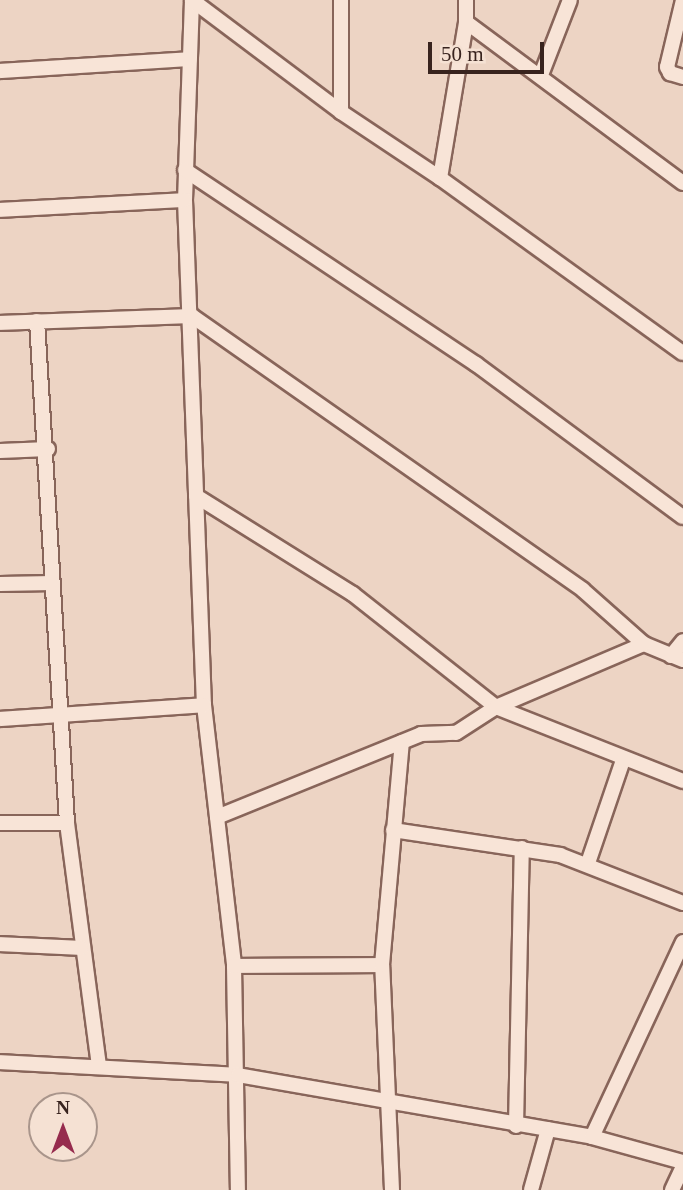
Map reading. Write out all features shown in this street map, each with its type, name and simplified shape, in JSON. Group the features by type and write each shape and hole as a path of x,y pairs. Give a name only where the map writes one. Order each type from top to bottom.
{"street":[{"path":"192,0 341,113 440,178 683,353"},
{"path":"192,0 185,200 192,316 204,705 234,966 238,1190"},
{"path":"341,0 341,113"},
{"path":"440,178 466,22 466,0"},
{"path":"541,75 570,0"},
{"path":"683,0 667,67 670,73 683,77"},
{"path":"466,22 541,75 683,183"},
{"path":"0,71 190,59"},
{"path":"185,170 476,364 683,517"},
{"path":"0,210 185,200"},
{"path":"0,323 192,316 583,590 644,644 677,658 683,641"},
{"path":"37,321 48,449 53,583 64,715 67,824 81,948 99,1065"},
{"path":"0,451 48,449"},
{"path":"196,496 352,594 496,707 623,760 683,781"},
{"path":"0,584 53,583"},
{"path":"217,817 421,734 456,733 496,707 644,644"},
{"path":"0,719 204,705"},
{"path":"392,1190 382,965 402,742"},
{"path":"588,863 623,760"},
{"path":"0,823 67,824"},
{"path":"393,830 522,848 588,863 683,903"},
{"path":"516,1126 522,848"},
{"path":"592,1137 683,942"},
{"path":"0,944 81,948"},
{"path":"234,966 382,965"},
{"path":"0,1062 99,1065 237,1075 389,1099 516,1126 592,1137 683,1164 672,1190"},
{"path":"531,1190 548,1129"}]}
